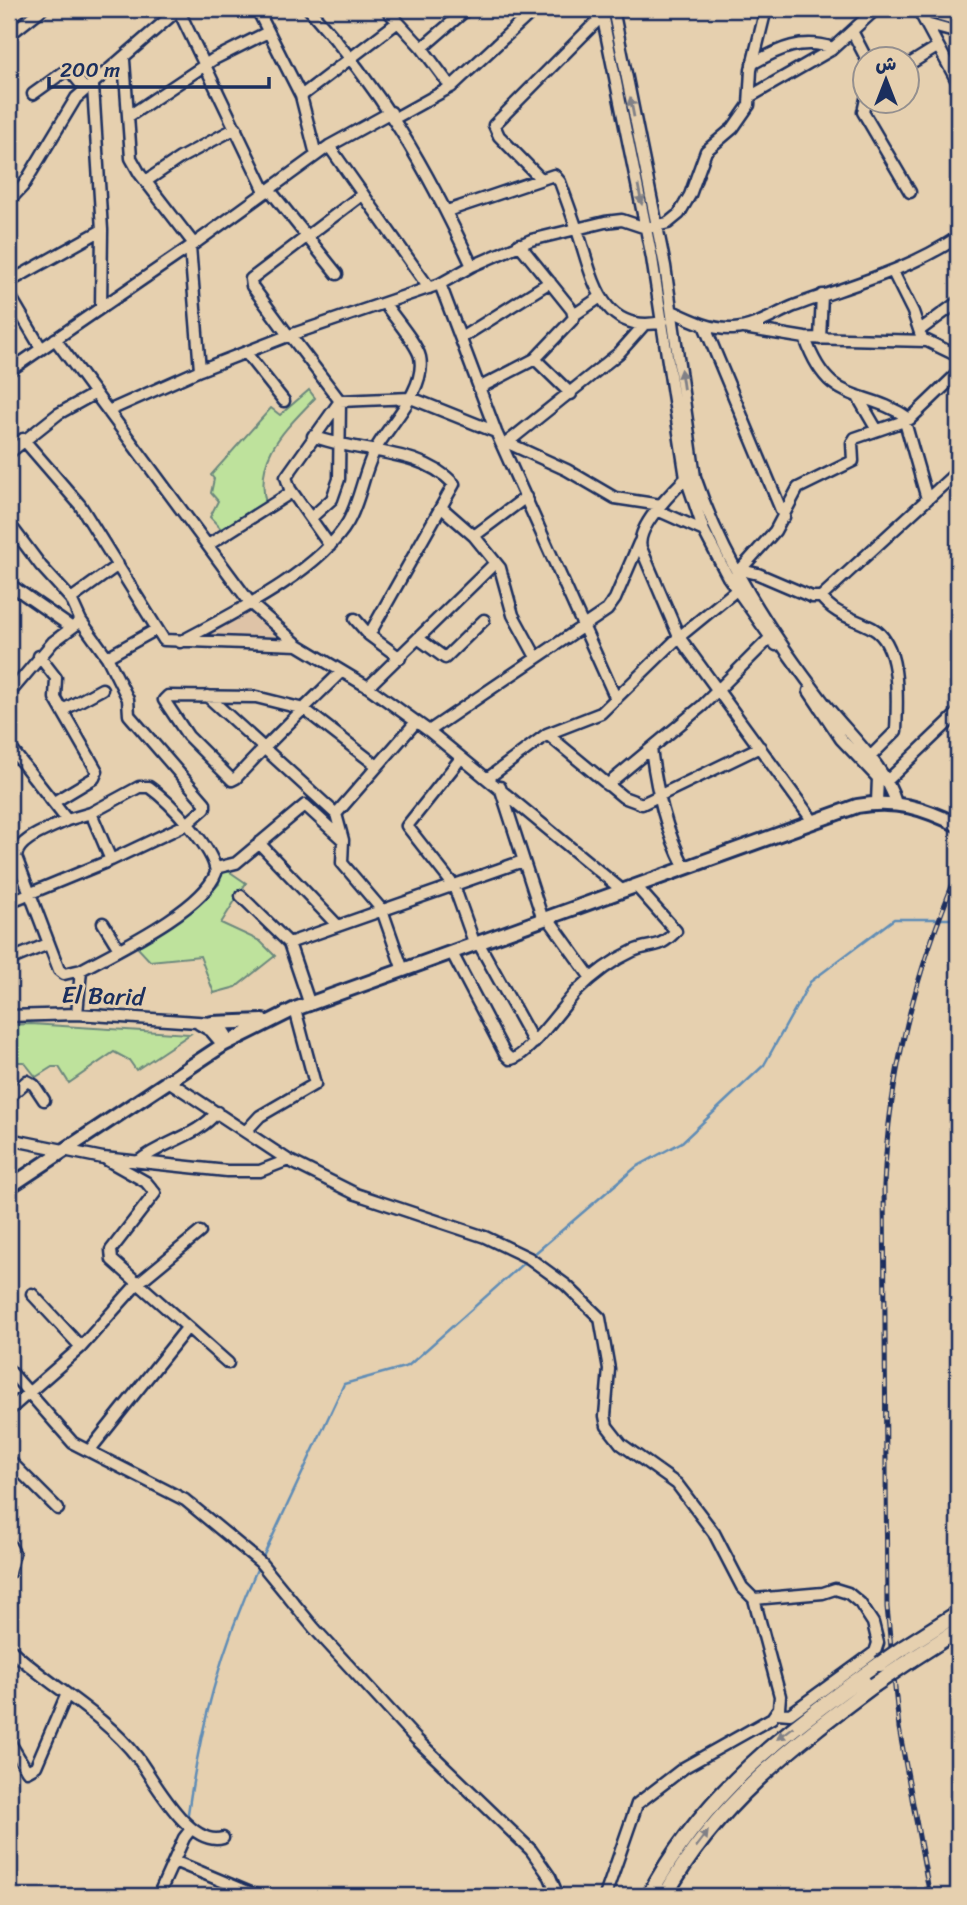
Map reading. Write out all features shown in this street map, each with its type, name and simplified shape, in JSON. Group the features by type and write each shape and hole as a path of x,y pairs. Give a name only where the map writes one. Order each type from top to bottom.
{"highway":[{"path":"665,1896 699,1843 741,1792 785,1752 874,1685 958,1613"},
{"path":"649,1896 684,1841 749,1765 786,1732 880,1664 958,1630"}],"main road":[{"path":"9,1187 167,1080 227,1043 295,1009 813,821 877,802 896,803 929,811 958,825"},
{"path":"212,1023 267,1021"}],"street":[{"path":"9,35 42,9"},
{"path":"9,201 19,192 69,107 179,9 267,190 337,274"},
{"path":"257,9 301,96 316,155"},
{"path":"309,9 354,58 393,115 447,211 472,265"},
{"path":"386,9 422,48 451,87"},
{"path":"540,178 499,136 494,125 601,11 613,9 652,227 686,478 705,531 736,575"},
{"path":"108,411 200,370 289,335 440,284 472,265 519,244 577,228 622,220 652,227 668,223 682,209 706,151 733,128 747,109 751,96 752,64 766,9"},
{"path":"751,96 833,48 876,9"},
{"path":"918,9 958,83"},
{"path":"422,48 461,11"},
{"path":"601,11 672,312 695,477 713,529 740,587 770,638 842,739 877,777 877,802"},
{"path":"9,371 192,245 329,146 451,87 529,12"},
{"path":"301,96 398,22"},
{"path":"926,24 958,33"},
{"path":"852,31 860,46"},
{"path":"129,116 206,65 268,32"},
{"path":"752,64 799,43 813,42 833,48"},
{"path":"922,56 937,47"},
{"path":"124,60 131,158 192,245 200,370"},
{"path":"33,94 65,71 72,73 89,87 102,230 102,308"},
{"path":"865,116 910,192"},
{"path":"146,181 180,158 236,128"},
{"path":"329,146 429,288"},
{"path":"447,211 551,174 558,177 599,298 614,312 643,326 663,322"},
{"path":"312,517 329,503 335,493 341,471 340,401 251,281 363,194"},
{"path":"9,282 102,230"},
{"path":"744,328 822,295 893,272 926,258 958,237"},
{"path":"519,244 574,314"},
{"path":"893,272 920,330 922,341"},
{"path":"461,338 550,282"},
{"path":"440,284 496,432 505,444 616,699"},
{"path":"9,294 41,348"},
{"path":"820,339 822,295"},
{"path":"479,388 535,359 572,322 574,314 599,298"},
{"path":"920,330 958,302"},
{"path":"180,642 251,604 330,545 352,514 374,451 411,398 420,357 385,304"},
{"path":"672,312 704,326 744,328 805,338 922,341 941,346 958,356"},
{"path":"505,444 631,342 643,326"},
{"path":"704,326 784,517"},
{"path":"805,338 827,379 859,398 896,409 907,420 927,499"},
{"path":"55,339 251,604 298,646 368,687 429,731 623,891"},
{"path":"246,353 284,401"},
{"path":"535,359 570,394"},
{"path":"736,575 784,517 799,488 852,462 854,440 907,420 958,373"},
{"path":"9,453 23,439 94,394"},
{"path":"330,545 287,484 286,474 340,401 411,398 496,432"},
{"path":"859,398 877,430"},
{"path":"313,436 341,446 419,461 452,481 454,487 369,635"},
{"path":"23,439 80,505 166,641 298,646"},
{"path":"505,444 567,470 615,498 659,508 705,531"},
{"path":"736,575 758,574 812,597 821,597 958,471"},
{"path":"429,731 611,605 639,543 640,535 659,508 686,478"},
{"path":"208,545 292,492"},
{"path":"474,536 526,497"},
{"path":"442,508 474,536 502,574 522,636 536,657"},
{"path":"9,902 111,860 187,824 205,808 205,803 129,715 128,699 107,657 81,621 71,598 41,566 14,530"},
{"path":"639,543 679,637 813,821"},
{"path":"368,687 495,564"},
{"path":"71,598 118,565"},
{"path":"9,584 71,627"},
{"path":"488,778 547,734 595,717 679,637 740,587"},
{"path":"740,587 811,685 888,780 896,803"},
{"path":"821,597 833,610 881,634 892,658 896,731 869,758"},
{"path":"355,620 369,635 400,658"},
{"path":"419,639 445,658 484,620"},
{"path":"9,694 40,656 81,621"},
{"path":"107,657 157,628"},
{"path":"607,785 719,690 770,638"},
{"path":"40,656 56,678 54,695 97,773 54,802"},
{"path":"341,672 304,709 264,747 236,778 228,777 188,736 164,700 167,696 256,697 304,709 376,765"},
{"path":"63,709 102,689"},
{"path":"207,696 336,814 343,840 342,863 382,910 403,970"},
{"path":"888,780 958,713"},
{"path":"336,814 416,722"},
{"path":"547,734 607,785 636,803 648,803 760,747"},
{"path":"9,746 67,820"},
{"path":"650,749 657,797 670,838 685,867"},
{"path":"461,758 408,826 454,886 477,944 534,1043"},
{"path":"145,786 158,793 187,824 216,868 215,877 201,897 81,970 61,973 16,857 17,849 67,820 91,813 145,786"},
{"path":"500,787 523,861 545,919 591,978"},
{"path":"216,868 233,865 315,794"},
{"path":"304,806 343,840"},
{"path":"91,813 111,860"},
{"path":"259,844 338,926"},
{"path":"289,943 523,861"},
{"path":"452,953 480,1012 508,1058 517,1059 591,978 634,950 656,947 676,931 636,886"},
{"path":"241,896 289,943 310,1005"},
{"path":"103,923 119,948"},
{"path":"9,960 48,944"},
{"path":"77,1014 81,970"},
{"path":"247,1130 260,1116 315,1084 295,1009"},
{"name":"El Barid","path":"9,1016 77,1014 212,1023"},
{"path":"196,1022 227,1043"},
{"path":"212,1023 223,1030 227,1043"},
{"path":"167,1080 247,1130 288,1160 356,1194 485,1237 529,1258 566,1285 600,1318 609,1369 605,1416 607,1426 621,1444 677,1484 714,1533 741,1587 754,1599 780,1696 776,1713"},
{"path":"9,1097 27,1081 34,1085 44,1100"},
{"path":"139,1161 159,1147 190,1134 217,1112"},
{"path":"9,1139 103,1158 251,1172 288,1160"},
{"path":"103,1158 146,1182 155,1191 151,1202 111,1250 115,1263 228,1363"},
{"path":"9,1410 81,1347 137,1284 200,1232"},
{"path":"32,1294 81,1347"},
{"path":"89,1451 187,1328"},
{"path":"9,1370 73,1443 185,1500 260,1562 314,1628 416,1739 531,1850 550,1877 558,1896"},
{"path":"10,1465 58,1509"},
{"path":"9,1544 14,1553 9,1573"},
{"path":"605,1896 637,1804 685,1767 776,1713 790,1713 875,1652 878,1647 876,1631 860,1603 848,1593 835,1590 823,1594 754,1599"},
{"path":"10,1651 123,1740 188,1827 212,1840 223,1838"},
{"path":"9,1741 25,1770 36,1766 66,1696"},
{"path":"158,1896 188,1827"},
{"path":"173,1861 258,1896"}],"shaded area":[{"path":"248,610 276,634 269,639 211,639 207,632"}],"green space":[{"path":"309,390 315,398 283,433 268,458 263,487 266,504 223,531 210,517 218,501 211,493 214,479 211,475 271,408 280,415"},
{"path":"227,870 246,883 221,923 260,941 275,956 236,987 214,993 200,956 150,961 136,946 207,896 219,884 215,879"},
{"path":"9,1025 190,1034 136,1070 129,1060 114,1052 69,1083 59,1067 52,1067 36,1077 24,1062 13,1062 9,1057"}],"waterway":[{"path":"533,1255 636,1167 682,1142 764,1065 810,982 894,919 958,919"},
{"path":"262,1559 344,1384 408,1366 528,1259"},
{"path":"187,1820 198,1753 213,1690 233,1627 259,1565"}],"railway":[{"path":"930,1896 899,1728 887,1607 884,1185 892,1103 907,1025 929,948 958,872"}]}
